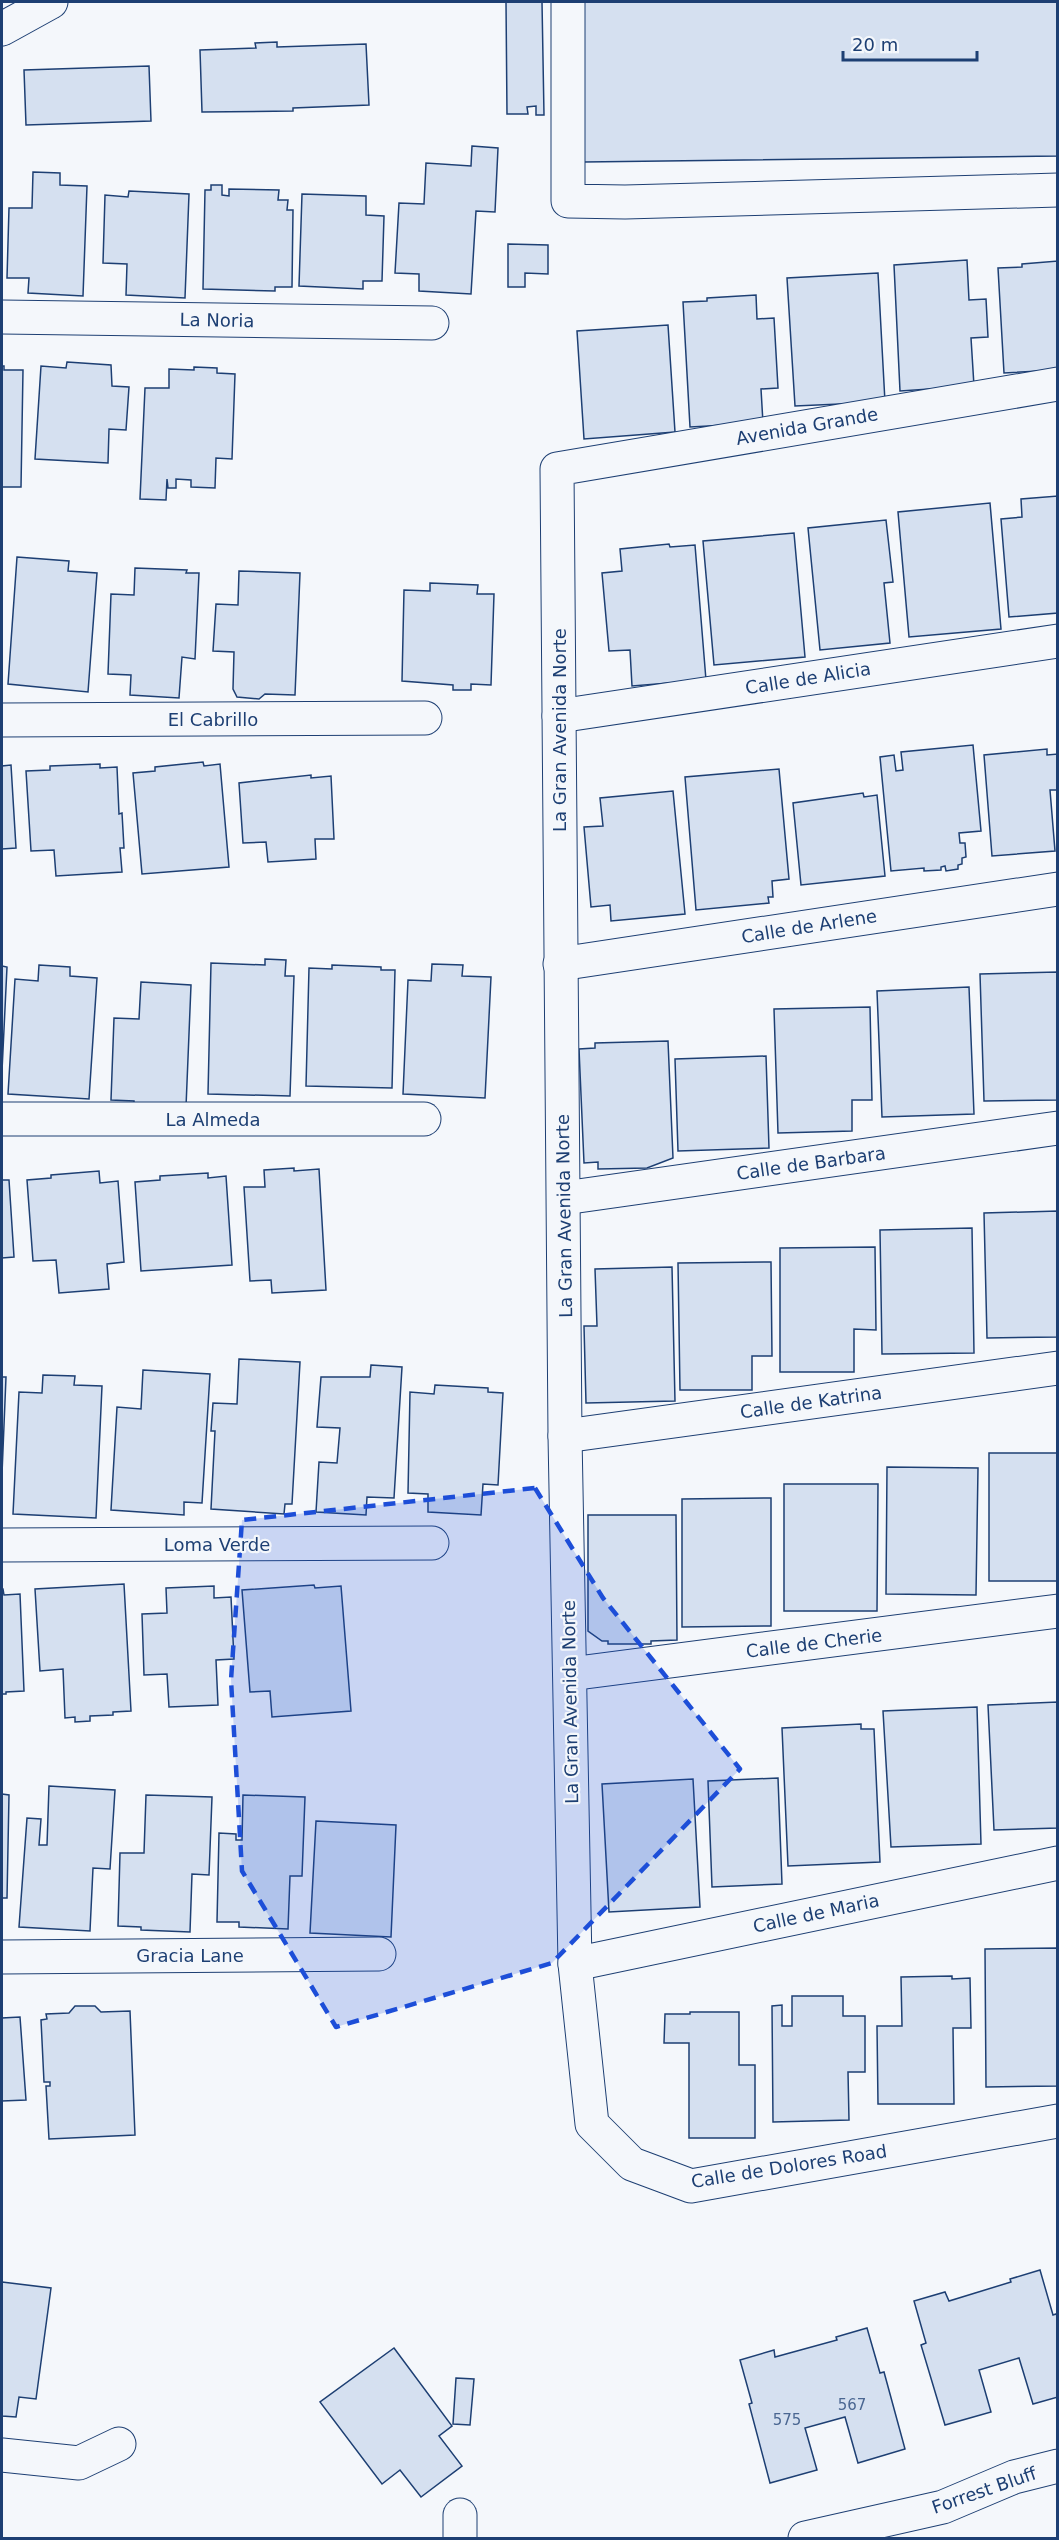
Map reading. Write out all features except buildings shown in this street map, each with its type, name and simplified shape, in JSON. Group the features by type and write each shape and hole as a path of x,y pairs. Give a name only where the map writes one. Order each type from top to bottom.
{"street":[{"path":"2,29 51,2"},
{"path":"568,2 568,201 625,202 1058,190"},
{"name":"La Noria","path":"2,317 432,323"},
{"name":"Avenida Grande","path":"557,468 1058,384"},
{"name":"La Gran Avenida Norte","path":"557,468 565,1436 575,1964"},
{"name":"Calle de Alicia","path":"559,716 1058,641"},
{"name":"El Cabrillo","path":"2,720 425,718"},
{"name":"Calle de Arlene","path":"560,964 1058,889"},
{"name":"La Almeda","path":"2,1119 424,1119"},
{"name":"Calle de Barbara","path":"564,1198 1058,1128"},
{"name":"Calle de Katrina","path":"565,1436 1058,1368"},
{"name":"Loma Verde","path":"2,1545 432,1543"},
{"name":"Calle de Cherie","path":"570,1674 1058,1611"},
{"name":"Calle de Maria","path":"575,1964 1058,1863"},
{"name":"Gracia Lane","path":"2,1957 379,1954"},
{"name":"Calle de Dolores Road","path":"575,1964 591,2124 632,2164 691,2186 1058,2121"},
{"path":"2,2455 79,2463 118,2444"},
{"name":"Forrest Bluff","path":"805,2538 943,2507 1014,2477 1058,2466"}],"highlighted area":[{"path":"535,1488 603,1598 740,1769 552,1963 336,2027 242,1871 231,1680 242,1520"}]}
